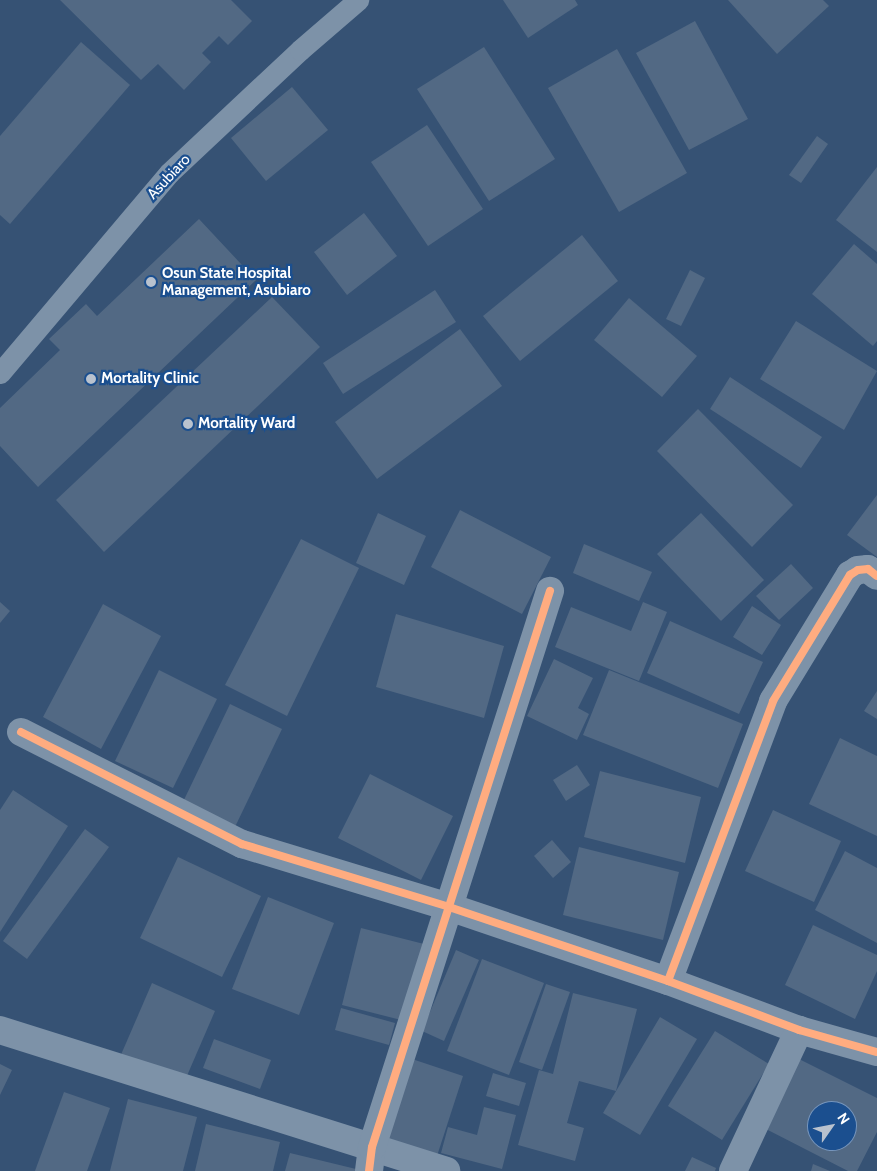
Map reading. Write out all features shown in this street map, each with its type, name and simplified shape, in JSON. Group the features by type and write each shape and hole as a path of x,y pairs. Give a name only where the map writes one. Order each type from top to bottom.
{"street":[{"path":"668,981 773,701 850,575 858,570 868,569 877,576"},
{"path":"371,1159 550,591"},
{"path":"21,732 242,844 449,907 668,981 799,1030 877,1052"},
{"path":"0,1030 371,1159 446,1171"},
{"path":"733,1171 799,1030"}],"lane":[{"name":"Asubiaro","path":"0,373 170,173 300,50 358,0"}],"building":[{"path":"60,0 231,0 252,21 228,45 219,36 202,53 211,62 184,90 158,64 141,80"},
{"path":"503,0 575,0 578,5 528,38"},
{"path":"728,0 823,0 829,6 777,54"},
{"path":"695,21 748,119 689,150 636,53"},
{"path":"81,42 130,85 10,224 0,215 0,136"},
{"path":"484,47 555,159 489,201 417,89"},
{"path":"617,49 687,173 619,212 548,88"},
{"path":"292,87 328,130 266,181 231,138"},
{"path":"427,125 483,209 428,246 371,162"},
{"path":"817,136 828,144 801,183 789,175"},
{"path":"877,167 877,252 836,220"},
{"path":"364,213 397,256 347,295 314,252"},
{"name":"Mortality Clinic","path":"199,219 256,280 38,487 0,446 0,408 60,350 49,339 86,304 97,316"},
{"path":"582,235 618,281 520,361 483,316"},
{"path":"854,244 877,264 877,341 873,346 812,294"},
{"path":"690,270 705,278 681,326 666,319"},
{"path":"435,290 456,322 343,394 323,363"},
{"name":"Mortality Ward","path":"272,297 320,347 104,552 56,500"},
{"path":"629,298 697,356 662,397 594,340"},
{"path":"796,321 877,371 844,430 760,379"},
{"path":"460,329 502,386 377,479 335,422"},
{"path":"730,377 822,437 801,468 710,409"},
{"path":"698,409 793,505 752,547 657,451"},
{"path":"877,495 877,557 847,535"},
{"path":"460,510 551,557 522,614 431,567"},
{"path":"378,513 426,536 404,585 356,563"},
{"path":"701,513 764,580 721,621 657,554"},
{"path":"301,539 359,568 287,716 225,685"},
{"path":"584,544 652,572 639,601 573,573"},
{"path":"791,564 813,588 779,620 756,596"},
{"path":"0,602 10,611 0,623"},
{"path":"643,602 667,612 639,681 555,647 571,607 631,631"},
{"path":"103,604 161,636 101,749 43,717"},
{"path":"752,606 781,625 762,655 733,637"},
{"path":"396,614 504,646 484,718 376,687"},
{"path":"670,621 763,662 739,714 647,673"},
{"path":"554,659 593,678 578,708 589,714 577,740 527,716"},
{"path":"159,670 217,699 173,788 115,761"},
{"path":"609,670 743,724 718,788 583,735"},
{"path":"877,691 877,719 864,711"},
{"path":"230,704 282,729 234,829 182,804"},
{"path":"840,738 877,756 877,836 809,804"},
{"path":"577,765 590,785 566,801 553,780"},
{"path":"600,771 701,797 685,863 584,837"},
{"path":"370,774 453,816 421,880 338,838"},
{"path":"13,790 68,826 0,932 0,810"},
{"path":"773,810 841,841 814,902 745,871"},
{"path":"85,829 109,847 27,959 3,941"},
{"path":"552,840 571,862 553,878 534,856"},
{"path":"579,847 679,872 663,940 563,915"},
{"path":"845,851 877,868 877,943 815,910"},
{"path":"178,857 261,896 222,977 140,938"},
{"path":"268,897 334,923 299,1015 232,989"},
{"path":"813,925 877,955 877,971 855,1019 785,985"},
{"path":"361,928 424,944 405,1021 342,1005"},
{"path":"456,950 479,960 444,1041 422,1031"},
{"path":"482,959 544,983 509,1075 447,1051"},
{"path":"152,983 215,1011 183,1085 120,1057"},
{"path":"546,984 570,992 542,1070 519,1062"},
{"path":"573,993 637,1009 616,1091 579,1081 567,1123 584,1128 575,1161 518,1145 539,1070 553,1074"},
{"path":"341,1008 395,1023 389,1045 335,1030"},
{"path":"660,1017 697,1039 640,1135 603,1113"},
{"path":"715,1031 769,1064 722,1140 668,1106"},
{"path":"214,1039 271,1060 260,1089 203,1068"},
{"path":"793,1056 877,1098 877,1132 857,1171 848,1171 809,1151 857,1151 857,1101 807,1101 807,1150 758,1125"},
{"path":"409,1058 463,1076 436,1159 383,1141"},
{"path":"0,1064 12,1070 0,1095"},
{"path":"493,1073 526,1083 519,1106 486,1096"},
{"path":"64,1092 110,1108 87,1171 35,1171"},
{"path":"128,1099 197,1117 183,1171 110,1171"},
{"path":"484,1107 516,1115 502,1169 441,1153 448,1127 477,1135"},
{"path":"206,1124 280,1142 273,1171 195,1171"},
{"path":"290,1153 356,1169 355,1171 285,1171"},
{"path":"692,1157 716,1168 715,1171 685,1171"},
{"path":"813,1164 830,1171 811,1171"}],"cycle path":[{"path":"668,981 773,701 850,575 858,570 868,569 877,576"},
{"path":"369,1171 372,1147 550,591"},
{"path":"21,732 242,844 449,907 668,981 799,1030 877,1052"}],"place":[{"name":"Osun State Hospital Management, Asubiaro","path":"151,282"},
{"name":"Mortality Clinic","path":"91,379"},
{"name":"Mortality Ward","path":"188,424"}]}
